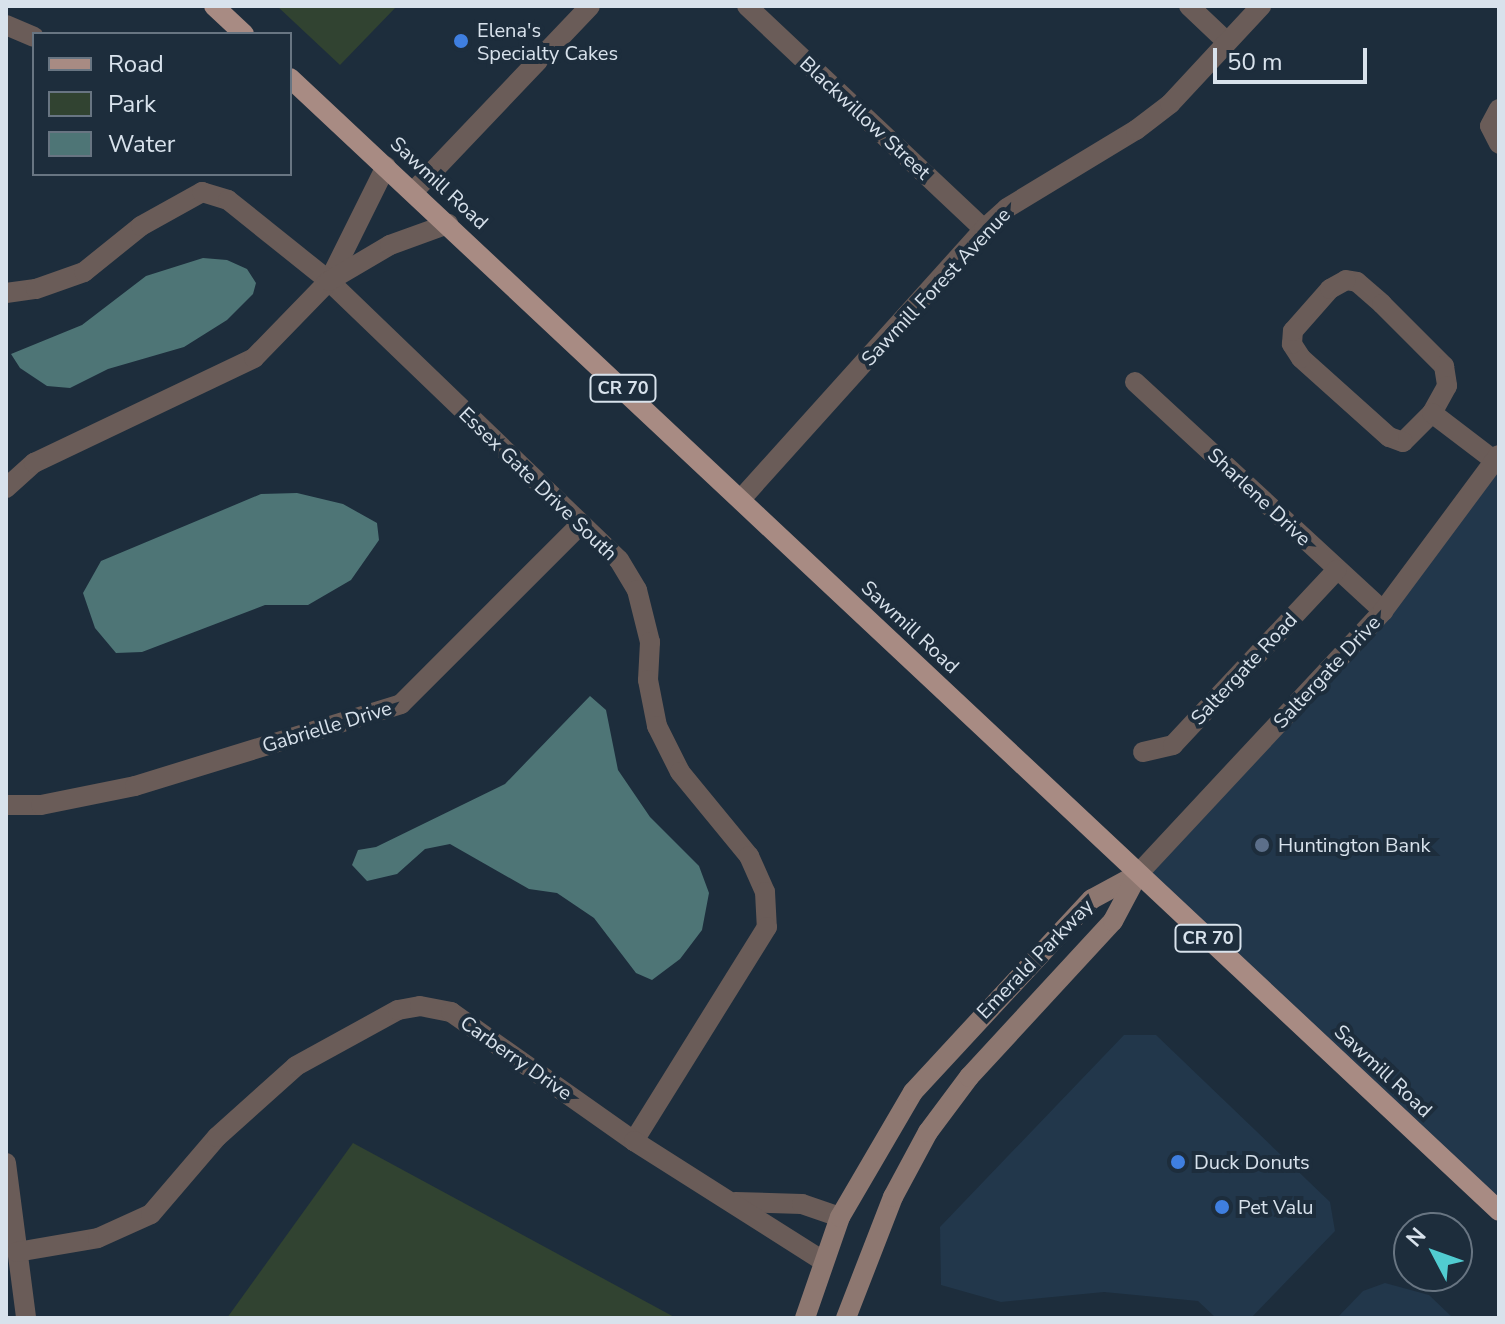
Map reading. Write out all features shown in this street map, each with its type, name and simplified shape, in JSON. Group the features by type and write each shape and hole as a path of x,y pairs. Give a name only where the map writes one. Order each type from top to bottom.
{"main road":[{"path":"214,6 242,32"},
{"name":"Sawmill Road","path":"292,80 1499,1211"},
{"name":"Emerald Parkway","path":"805,1318 840,1217 913,1092 953,1043 1092,899 1138,874"},
{"name":"Emerald Parkway","path":"846,1318 893,1197 928,1132 969,1077 1113,921 1138,874"}],"street":[{"path":"414,191 590,6"},
{"name":"Blackwillow Street","path":"747,6 984,229"},
{"path":"1189,6 1227,42"},
{"name":"Sawmill Forest Avenue","path":"741,499 984,229 1007,208 1148,122 1261,6"},
{"path":"6,25 32,36"},
{"path":"1499,109 1490,126 1490,135 1499,144"},
{"path":"329,281 386,166"},
{"path":"6,293 36,289 84,272 200,183"},
{"name":"Essex Gate Drive South","path":"200,183 240,208 329,281 619,560 637,590 650,642 651,704 680,772 749,856 765,892 767,927 748,964 634,1141"},
{"path":"6,488 34,463 254,358 329,281 390,245 448,224"},
{"path":"1346,280 1357,282 1444,366 1447,386 1432,413 1413,436 1403,442 1389,437 1301,358 1292,344 1293,331 1330,289 1346,280"},
{"name":"Sharlene Drive","path":"1135,382 1383,611"},
{"path":"1432,413 1497,458"},
{"name":"Saltergate Drive","path":"1138,874 1383,611 1497,458"},
{"name":"Gabrielle Drive","path":"6,805 41,805 135,786 401,704 580,525"},
{"name":"Saltergate Road","path":"1143,752 1173,745 1337,570"},
{"name":"Carberry Drive","path":"17,1252 98,1238 151,1214 249,1105 296,1066 398,1010 420,1006 451,1012 634,1141 735,1202 823,1261"},
{"path":"6,1163 26,1318"},
{"name":"Carberry Drive","path":"735,1202 802,1204 840,1217"}],"shaded area":[{"path":"1499,455 1499,1211 1138,874 1278,726"},
{"path":"1124,1035 1156,1035 1330,1202 1335,1231 1251,1318 1216,1318 1198,1301 1104,1292 1001,1302 941,1285 940,1227"},
{"path":"1385,1283 1393,1285 1393,1292 1429,1295 1453,1318 1337,1318 1363,1291"}],"green space":[{"path":"277,6 397,6 340,65"},
{"path":"353,1143 676,1318 227,1318"}],"water":[{"path":"203,258 227,260 247,269 256,283 253,294 227,320 184,347 108,369 70,388 47,386 20,368 11,354 82,325 146,276"},
{"path":"297,493 343,504 377,523 379,540 351,580 308,605 265,605 142,652 116,653 95,628 83,593 101,561 261,494"},
{"path":"590,696 606,710 618,770 650,817 699,866 709,893 702,930 680,959 652,980 636,973 594,918 557,893 529,889 450,844 425,849 397,874 367,881 352,865 358,850 376,847 505,784"}],"place":[{"name":"Elena's Specialty Cakes","path":"461,41"},
{"name":"Huntington Bank","path":"1262,845"},
{"name":"Duck Donuts","path":"1178,1162"},
{"name":"Pet Valu","path":"1222,1207"}]}
